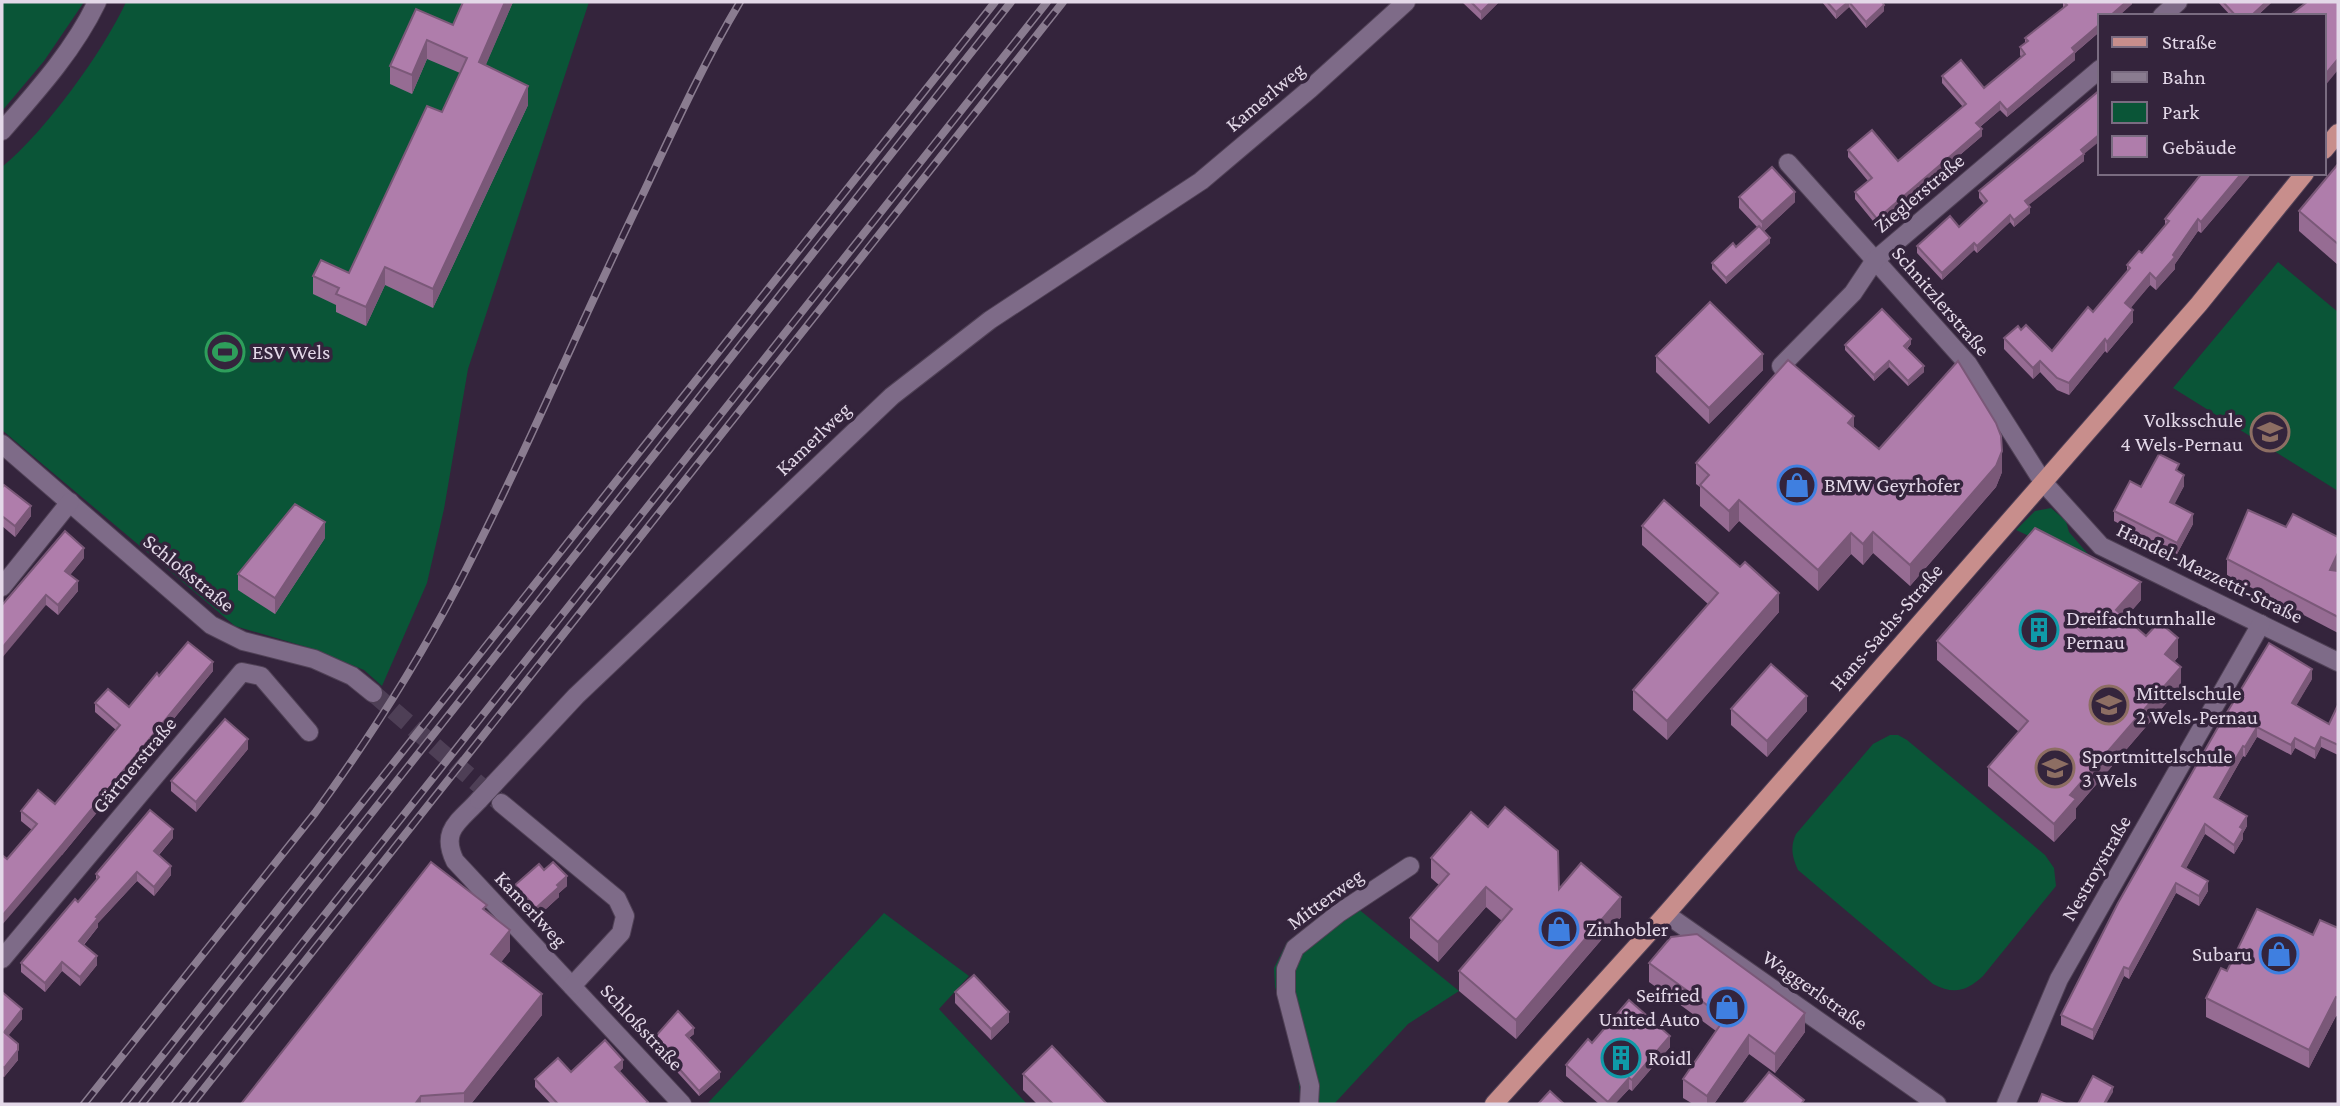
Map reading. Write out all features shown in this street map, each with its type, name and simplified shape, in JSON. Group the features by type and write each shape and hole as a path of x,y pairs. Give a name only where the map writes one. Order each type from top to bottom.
{"main road":[{"path":"2326,148 2338,133"},
{"name":"Hans-Sachs-Straße","path":"1494,1104 1666,914 2199,304 2303,175"}],"street":[{"path":"2,131 43,85 89,19 97,2"},
{"name":"Kamerlweg","path":"572,986 455,861 448,846 450,832 576,696 892,396 990,320 1201,181 1310,89 1406,2"},
{"path":"2164,14 2178,2"},
{"name":"Zieglerstraße","path":"1781,366 1853,293 1875,260 2098,71"},
{"name":"Schnitzlerstraße","path":"1788,163 1968,365 2043,482"},
{"name":"Schloßstraße","path":"2,444 211,625 243,641 314,659 352,677 373,693"},
{"name":"Handel-Mazzetti-Straße","path":"2043,482 2101,546 2338,662"},
{"path":"2,587 70,502"},
{"name":"Nestroystraße","path":"2006,1104 2059,979 2261,624"},
{"name":"Gärtnerstraße","path":"2,959 242,672 261,676 309,732"},
{"name":"Schloßstraße","path":"501,803 617,899 625,916 621,933 572,986 682,1104"},
{"name":"Mitterweg","path":"1309,1104 1310,1086 1286,993 1286,969 1295,948 1339,913 1410,866"},
{"name":"Waggerlstraße","path":"1666,914 1937,1104"}],"green space":[{"path":"2,2 84,2 44,61 2,111"},
{"name":"ESV Wels","path":"126,2 589,2 468,369 444,509 427,583 382,686 364,670 310,648 235,626 2,430 2,167 19,152 72,90 103,44"},
{"path":"2278,262 2338,312 2338,491 2173,388"},
{"path":"2051,508 2066,521 2069,532 2088,554 2083,561 2016,530 2035,511"},
{"path":"1890,735 1898,735 1907,740 2045,855 2054,868 2056,886 1983,976 1960,990 1947,990 1933,984 1798,870 1794,861 1792,848 1796,834 1873,744"},
{"path":"1346,899 1459,991 1408,1024 1334,1104 1301,1104 1297,1065 1275,987 1274,968 1287,942"},
{"path":"884,913 969,976 939,1009 1027,1104 707,1104"}],"building":[{"path":"463,2 505,2 479,62 528,86 433,289 385,267 366,307 336,294 339,288 313,276 321,260 349,273 427,106 442,112 467,58 427,40 412,75 390,66 416,9 453,25"},
{"path":"1471,2 1491,2 1481,12"},
{"path":"1827,2 1848,2 1836,12"},
{"path":"1849,2 1882,2 1884,5 1866,22"},
{"path":"2064,2 2126,2 2112,14 2098,14 2098,26 2072,48 2075,52 2007,110 2000,102 1976,123 1982,129 1877,219 1855,192 1872,178 1848,150 1872,130 1898,161 1966,104 1942,76 1961,60 1984,88 2025,54 2020,47 2028,41 2025,38 2067,5"},
{"path":"2223,2 2266,2 2253,14 2234,14"},
{"path":"2307,2 2338,2 2338,59 2326,74 2326,14 2292,14"},
{"path":"2098,92 2098,136 2081,150 2084,154 2025,201 2030,207 2014,220 2010,215 1977,246 1974,243 1942,273 1917,246 1950,216 1959,227 1987,201 1979,191"},
{"path":"2338,164 2338,244 2299,211"},
{"path":"1772,167 1795,192 1762,222 1739,197"},
{"path":"2200,175 2240,175 2201,222 2198,219 2173,255 2175,257 2156,279 2150,273 2125,303 2133,310 2069,383 2057,378 2040,361 2033,368 2004,338 2018,326 2021,330 2026,325 2052,351 2088,307 2093,312 2130,268 2127,265 2139,251 2142,253 2169,221 2165,219"},
{"path":"1759,226 1770,238 1726,278 1712,263 1733,243 1736,247"},
{"path":"1710,302 1763,354 1709,408 1656,356"},
{"path":"1882,309 1911,339 1904,346 1924,366 1908,381 1889,361 1874,375 1845,345"},
{"name":"BMW Geyrhofer","path":"1788,360 1854,416 1848,423 1879,449 1958,361 1996,423 2001,436 2002,451 1996,466 1910,565 1873,532 1863,544 1851,533 1818,570 1739,500 1729,511 1700,485 1709,475 1696,463"},
{"path":"2159,454 2179,464 2176,470 2184,475 2170,502 2193,514 2177,543 2114,511 2130,481 2141,487"},
{"path":"4,485 31,506 15,526 2,516"},
{"path":"1664,500 1740,567 1745,562 1779,593 1667,721 1633,690 1718,593 1642,526"},
{"path":"295,504 325,522 275,598 238,574"},
{"path":"2248,510 2286,527 2293,514 2338,537 2338,553 2330,570 2338,571 2338,617 2227,559"},
{"path":"2035,528 2141,582 2116,610 2146,636 2159,622 2178,638 2165,654 2181,667 2070,795 2076,799 2054,824 1988,767 2028,721 1937,641"},
{"path":"65,531 84,548 65,571 78,581 58,605 46,595 2,648 2,605"},
{"path":"188,642 213,662 2,916 2,855 7,859 37,824 21,811 38,790 55,804 120,725 95,703 108,689 129,707 157,673 159,676"},
{"path":"2269,643 2312,669 2292,703 2329,724 2338,705 2338,745 2321,737 2315,749 2295,738 2291,745 2257,727 2214,797 2247,816 2234,845 2205,824 2182,866 2208,881 2199,896 2176,883 2129,969 2124,967 2093,1030 2061,1015 2118,903"},
{"path":"1771,664 1807,696 1767,741 1731,709"},
{"path":"225,719 248,739 196,802 171,781"},
{"name":"Zinhobler","path":"1505,807 1558,851 1559,889 1581,863 1621,897 1516,1020 1459,971 1512,909 1486,887 1438,942 1410,918 1449,874 1431,858 1471,812 1488,827"},
{"path":"150,810 173,829 154,851 171,866 154,887 137,872 96,917 98,918 79,941 97,956 80,977 62,962 45,983 21,963 75,899 78,902 99,877 96,874"},
{"path":"431,862 487,905 483,909 510,930 491,954 542,994 464,1093 421,1096 415,1104 241,1104"},
{"path":"553,862 567,876 536,908 515,885 539,864 544,870"},
{"path":"2257,909 2313,935 2320,920 2338,928 2338,998 2336,997 2309,1050 2206,998 2221,968 2227,971"},
{"path":"1697,934 1805,1013 1775,1054 1749,1035 1707,1096 1683,1079 1725,1018 1649,963 1671,937"},
{"path":"974,975 1009,1012 991,1029 955,992"},
{"path":"2,992 22,1009 4,1032 18,1044 18,1050 4,1068 2,1066"},
{"name":"Roidl","path":"1629,1000 1670,1036 1632,1080 1629,1078 1608,1102 1566,1065 1588,1039 1592,1043"},
{"path":"678,1011 694,1028 686,1035 720,1072 699,1091 659,1046 661,1044 655,1037"},
{"path":"605,1040 623,1060 615,1067 648,1102 645,1104 558,1104 535,1079 558,1058 571,1072"},
{"path":"1052,1046 1107,1104 1053,1104 1023,1074"},
{"path":"1769,1072 1804,1100 1801,1104 1743,1104"},
{"path":"2093,1076 2113,1087 2104,1104 2078,1104"},
{"path":"1550,1091 1564,1104 1538,1104"},
{"path":"2042,1094 2066,1104 2038,1104"}],"tunnel":[{"path":"373,693 498,801"}],"railway":[{"path":"84,1104 315,813 407,676 481,540 677,122 740,2"},
{"path":"124,1104 995,2"},
{"path":"142,1104 1011,2"},
{"path":"175,1104 1047,2"},
{"path":"192,1104 1063,2"}],"place":[{"name":"ESV Wels","path":"225,352"},
{"name":"Volksschule 4 Wels-Pernau","path":"2270,432"},
{"name":"BMW Geyrhofer","path":"1797,485"},
{"name":"Dreifachturnhalle Pernau","path":"2039,630"},
{"name":"Mittelschule 2 Wels-Pernau","path":"2109,705"},
{"name":"Sportmittelschule 3 Wels","path":"2055,768"},
{"name":"Zinhobler","path":"1559,929"},
{"name":"Subaru","path":"2279,954"},
{"name":"Seifried United Auto","path":"1727,1007"},
{"name":"Roidl","path":"1621,1058"}]}
